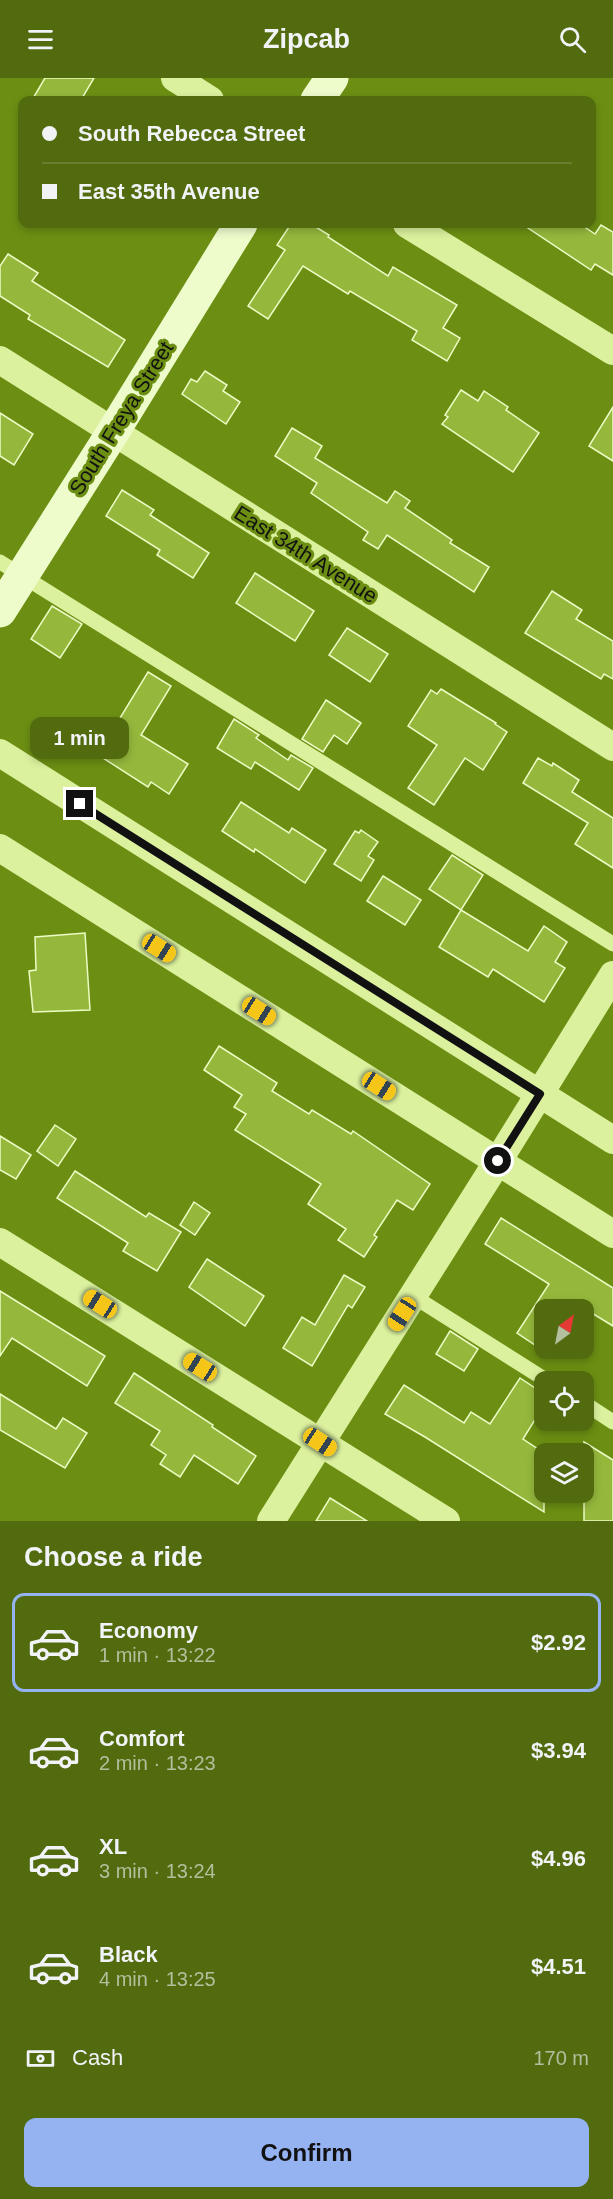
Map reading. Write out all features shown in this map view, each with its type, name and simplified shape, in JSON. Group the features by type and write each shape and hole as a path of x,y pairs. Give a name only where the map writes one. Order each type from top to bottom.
{"main road":[{"path":"320,96 332,78"},
{"name":"South Freya Street","path":"0,610 11,569 113,432 239,228"}],"street":[{"path":"175,78 204,96"},
{"path":"413,228 613,351"},
{"name":"East 34th Avenue","path":"0,360 613,747"},
{"path":"0,753 613,1140"},
{"path":"0,848 613,1234"},
{"path":"271,1521 613,975"},
{"path":"0,1242 446,1521"}],"lane":[{"path":"11,569 613,944"},
{"path":"413,1296 534,1373"},
{"path":"594,1410 613,1422"}],"building":[{"path":"45,78 94,78 83,96 34,96"},
{"path":"601,225 613,232 613,275 595,264 591,270 528,228 586,228 595,234"},
{"path":"288,228 318,228 388,276 393,267 457,305 443,328 460,338 447,361 412,340 417,331 350,291 348,294 303,266 268,319 248,306 285,250 277,245"},
{"path":"8,254 38,273 32,281 125,340 108,367 28,319 30,315 0,296 0,266"},
{"path":"205,371 227,385 223,391 240,402 226,424 182,394 191,379 197,382"},
{"path":"461,390 478,401 484,391 508,407 506,410 539,433 513,472 442,424 448,417 445,415"},
{"path":"613,407 613,461 589,446"},
{"path":"0,413 33,434 14,465 0,456"},
{"path":"292,428 322,446 315,458 387,503 395,491 410,501 405,508 452,540 450,543 489,567 474,592 387,535 378,549 363,540 368,532 311,493 317,483 275,456"},
{"path":"122,490 154,510 150,515 209,553 193,578 157,555 160,550 106,516"},
{"path":"255,573 314,611 295,641 236,603"},
{"path":"552,591 582,610 576,619 613,641 613,679 604,674 601,679 525,633"},
{"path":"52,606 82,624 60,658 31,639"},
{"path":"347,628 388,654 370,682 329,655"},
{"path":"148,672 171,686 141,735 188,764 169,794 151,782 148,787 89,749 106,723 114,728"},
{"path":"441,689 507,732 483,770 465,758 434,805 408,788 437,745 408,726 431,690 437,694"},
{"path":"326,700 361,723 347,744 334,735 323,752 302,739"},
{"path":"234,719 259,735 256,738 288,760 291,755 313,768 299,790 255,762 251,769 217,748"},
{"path":"538,758 552,766 553,763 579,780 572,792 613,818 613,868 575,844 588,823 523,783"},
{"path":"241,802 289,833 292,828 326,850 305,883 255,849 254,852 222,831"},
{"path":"361,830 378,842 368,856 374,860 361,881 334,864 355,831 359,833"},
{"path":"452,855 483,875 461,910 429,889"},
{"path":"383,876 421,900 405,925 367,901"},
{"path":"461,910 528,951 544,926 567,942 555,962 565,968 544,1002 493,969 488,977 439,947"},
{"path":"85,933 90,1010 33,1012 29,971 36,970 35,937"},
{"path":"219,1046 277,1083 272,1091 309,1114 312,1110 351,1134 353,1131 430,1184 413,1210 397,1200 374,1235 377,1237 364,1257 338,1240 346,1229 308,1204 321,1184 235,1130 246,1114 234,1107 242,1095 204,1070"},
{"path":"55,1125 76,1139 58,1166 37,1151"},
{"path":"0,1136 31,1155 16,1179 0,1170"},
{"path":"75,1171 146,1217 149,1213 181,1232 157,1271 123,1251 128,1243 57,1198"},
{"path":"194,1202 210,1213 195,1235 180,1225"},
{"path":"501,1218 613,1288 613,1326 594,1314 594,1299 539,1299 549,1284 485,1244"},
{"path":"207,1259 264,1296 245,1326 189,1287"},
{"path":"344,1275 365,1287 352,1308 348,1305 312,1366 283,1348 302,1317 315,1325"},
{"path":"0,1291 105,1356 87,1386 12,1338 0,1356"},
{"path":"534,1307 534,1344 517,1333"},
{"path":"450,1331 478,1349 464,1371 436,1354"},
{"path":"134,1373 256,1456 238,1484 194,1455 180,1477 160,1464 166,1455 151,1445 160,1431 115,1403"},
{"path":"520,1378 534,1387 534,1421 523,1439 534,1446 534,1503 544,1503 544,1512 385,1414 404,1385 464,1423 471,1412 490,1424"},
{"path":"0,1394 56,1429 63,1418 87,1433 65,1468 0,1430"},
{"path":"594,1448 613,1460 613,1521 584,1521 584,1503 594,1503"},
{"path":"330,1498 367,1521 316,1521"}],"route":[{"path":"80,804 540,1094 498,1161"}]}
